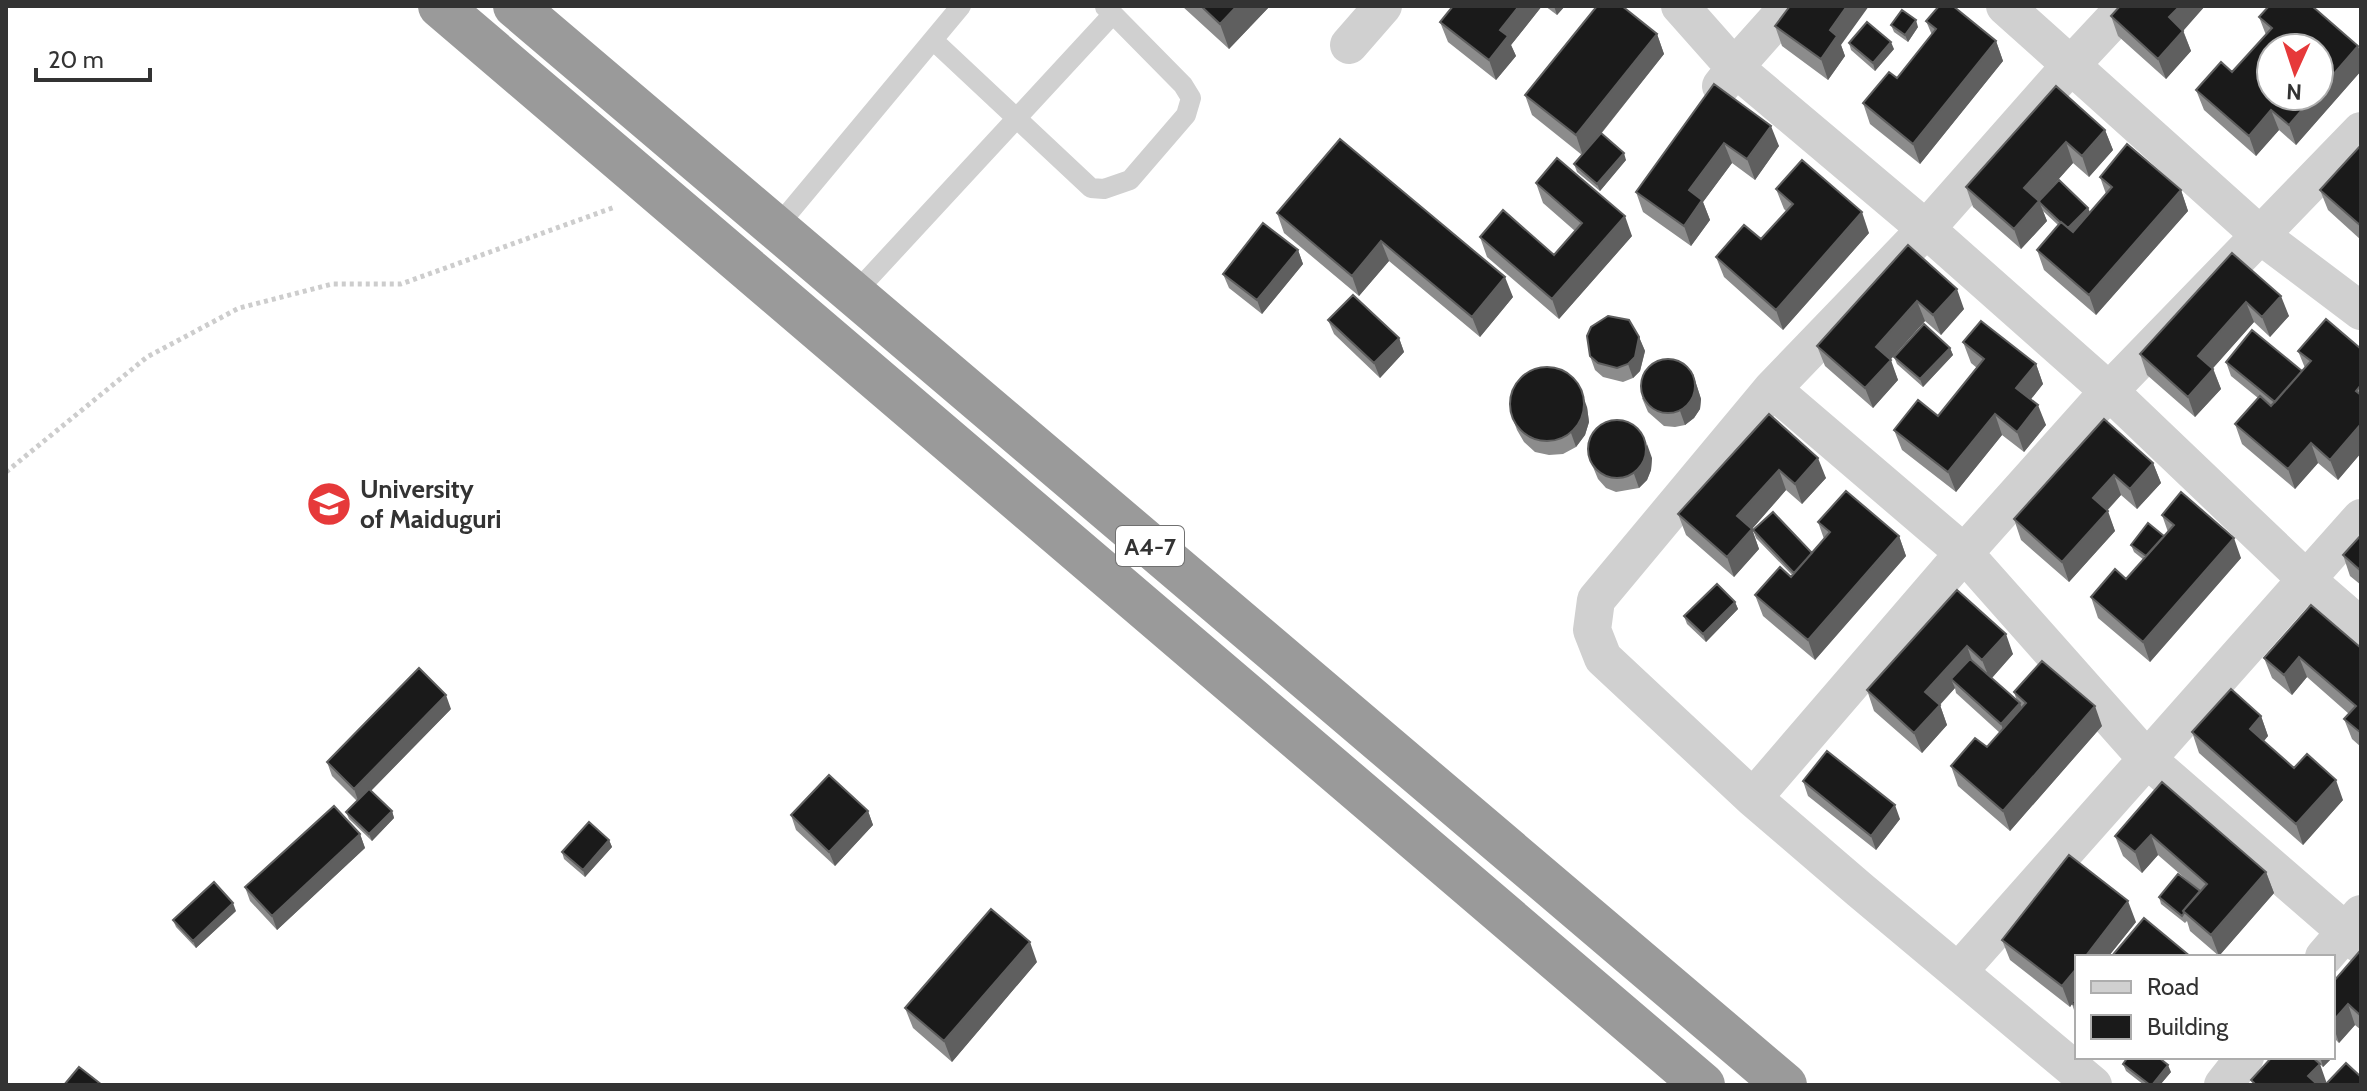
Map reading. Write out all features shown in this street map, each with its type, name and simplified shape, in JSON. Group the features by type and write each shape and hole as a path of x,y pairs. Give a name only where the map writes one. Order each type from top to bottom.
{"highway":[{"name":"A4-7","path":"440,6 1703,1085"},
{"name":"A4-7","path":"515,6 1785,1085"}],"street":[{"path":"1349,45 1383,6"},
{"path":"1680,6 1735,68 1926,229 2109,391 2307,580 2361,627"},
{"path":"1699,116 1735,68 1789,6"},
{"path":"2005,6 2260,235 2361,311"},
{"path":"2093,1085 1753,798 1603,658 1592,630 1596,600 1772,389 1926,229 2126,6"},
{"path":"1753,798 1964,553 2109,391 2361,131"},
{"path":"1772,389 1964,553 2147,759 2348,937"},
{"path":"1958,972 2361,518"},
{"path":"2223,1085 2243,1059"}],"lane":[{"path":"776,228 961,6"},
{"path":"854,294 1015,120 1108,10 1183,85 1191,98 1186,115 1130,180 1104,189 1091,188 1015,120 933,40"}],"path":[{"path":"6,472 147,357 239,308 332,284 401,284 566,226 656,190"}],"building":[{"path":"1201,6 1237,6 1220,24"},
{"path":"1453,6 1519,6 1500,30 1508,36 1489,60 1440,22"},
{"path":"1597,6 1622,6 1657,34 1576,135 1525,95"},
{"path":"1790,6 1847,6 1830,30 1837,36 1821,59 1775,26"},
{"path":"1939,6 1953,6 1996,41 1913,144 1863,103 1889,72 1897,78 1936,29 1926,21"},
{"path":"2120,6 2180,6 2169,17 2183,31 2158,59 2111,16"},
{"path":"2269,6 2312,6 2358,46 2335,73 2335,32 2268,32 2272,28 2259,17"},
{"path":"1902,10 1916,20 1905,35 1891,25"},
{"path":"1867,22 1891,42 1873,63 1849,43"},
{"path":"2255,47 2255,112 2269,112 2249,136 2196,90 2221,62 2232,72"},
{"path":"1714,84 1771,126 1747,159 1724,143 1689,190 1702,200 1684,226 1636,192"},
{"path":"2056,86 2105,130 2082,156 2066,142 2024,188 2039,201 2014,229 1966,187"},
{"path":"2273,112 2300,112 2289,125"},
{"path":"1601,133 1624,153 1597,184 1574,164"},
{"path":"1340,139 1505,277 1472,317 1381,241 1352,276 1277,213"},
{"path":"2127,144 2181,190 2089,295 2037,250 2061,222 2073,232 2112,187 2100,177"},
{"path":"2361,145 2361,226 2320,190"},
{"path":"1557,158 1625,216 1552,299 1480,237 1503,210 1554,255 1582,223 1536,183"},
{"path":"1802,160 1862,212 1776,310 1716,257 1744,225 1761,239 1793,204 1776,189"},
{"path":"2059,180 2088,208 2068,228 2038,202"},
{"path":"1263,223 1298,250 1257,300 1223,274"},
{"path":"1908,245 1957,289 1933,315 1917,301 1876,347 1891,360 1865,388 1817,346"},
{"path":"2232,253 2281,296 2262,317 2246,302 2198,356 2213,369 2188,397 2140,354"},
{"path":"1353,295 1399,338 1374,363 1328,320"},
{"path":"1608,316 1629,320 1639,337 1635,357 1617,368 1598,363 1590,356 1587,336 1591,327"},
{"path":"2326,319 2361,349 2361,385 2356,391 2361,395 2361,424 2330,460 2311,443 2288,469 2235,424 2260,396 2271,406 2311,361 2298,351"},
{"path":"1981,321 2036,364 2016,388 2038,405 2017,432 1995,414 1948,472 1894,430 1918,400 1938,416 1984,359 1963,342"},
{"path":"1924,324 1950,348 1920,379 1894,357"},
{"path":"2252,330 2302,371 2275,402 2226,362"},
{"path":"1668,359 1687,367 1695,386 1687,405 1668,413 1649,405 1641,386 1649,367"},
{"path":"1547,367 1561,370 1573,378 1581,390 1584,404 1581,418 1573,430 1561,438 1547,441 1533,438 1521,430 1513,418 1510,404 1513,390 1521,378 1533,370"},
{"path":"1769,414 1818,458 1795,484 1779,470 1737,516 1752,529 1727,557 1678,514"},
{"path":"2104,419 2153,463 2130,489 2114,475 2093,498 2108,511 2062,562 2014,519"},
{"path":"1617,420 1628,422 1637,429 1644,438 1644,460 1637,469 1628,476 1617,478 1606,476 1597,469 1590,460 1588,449 1590,438 1597,429 1606,422"},
{"path":"1846,491 1899,536 1808,640 1755,595 1780,567 1791,577 1830,532 1818,522"},
{"path":"2181,492 2234,538 2143,642 2091,597 2115,569 2126,579 2174,525 2162,515"},
{"path":"1773,512 1812,553 1794,573 1753,530"},
{"path":"2148,523 2164,536 2146,556 2131,545"},
{"path":"2361,535 2361,571 2343,555"},
{"path":"1717,584 1735,602 1703,634 1684,616"},
{"path":"1957,590 2006,634 1982,660 1967,646 1925,692 1940,705 1914,733 1867,690"},
{"path":"2311,605 2361,648 2361,733 2344,719 2356,706 2299,657 2284,675 2264,658"},
{"path":"1970,659 2020,703 2001,724 1951,679"},
{"path":"2042,661 2095,706 2003,811 1951,766 1975,738 1987,747 2026,703 2014,692"},
{"path":"419,668 446,695 354,789 327,762"},
{"path":"2231,689 2261,716 2250,729 2294,768 2307,754 2336,780 2296,824 2192,732"},
{"path":"1827,751 1895,805 1871,836 1803,781"},
{"path":"829,775 868,811 829,852 791,815"},
{"path":"2162,782 2266,872 2211,935 2183,911 2207,884 2151,835 2135,852 2115,836"},
{"path":"369,789 392,811 369,834 346,812"},
{"path":"334,806 360,834 272,916 245,887"},
{"path":"589,822 609,840 583,870 562,852"},
{"path":"2069,855 2128,901 2087,955 2075,955 2075,970 2062,986 2002,940"},
{"path":"2178,874 2200,891 2182,916 2159,897"},
{"path":"214,882 233,903 193,941 173,920"},
{"path":"991,909 1030,942 944,1041 905,1008"},
{"path":"2144,918 2189,955 2113,955"},
{"path":"2361,953 2361,1016 2348,1004 2335,1019 2335,980"},
{"path":"2127,1059 2160,1059 2168,1065 2150,1085 2123,1064"},
{"path":"2270,1059 2314,1059 2320,1064 2308,1076 2318,1085 2256,1085 2251,1080"},
{"path":"2346,1063 2361,1077 2361,1085 2325,1085"},
{"path":"79,1067 102,1085 64,1085"}],"place":[{"name":"University of Maiduguri","path":"329,504"}]}
